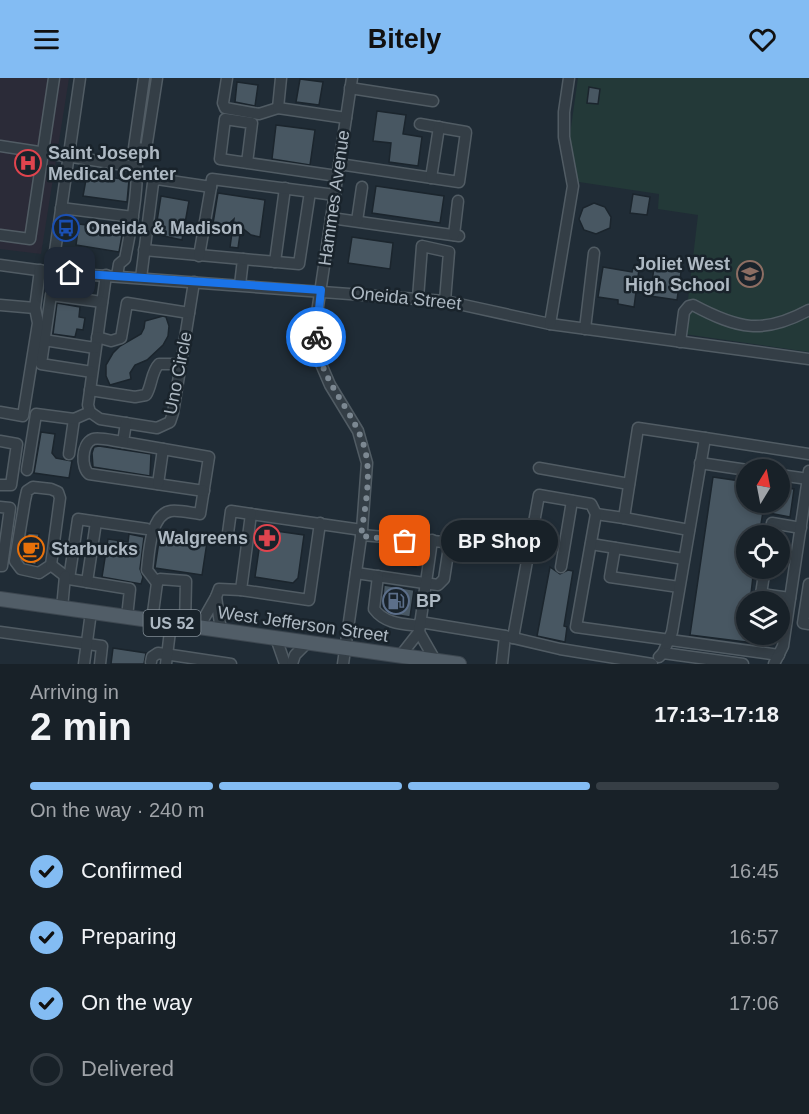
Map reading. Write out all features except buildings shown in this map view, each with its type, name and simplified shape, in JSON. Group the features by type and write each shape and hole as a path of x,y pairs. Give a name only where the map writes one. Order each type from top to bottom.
{"main road":[{"name":"West Jefferson Street","path":"0,599 459,664"}],"street":[{"path":"0,235 30,239 54,78"},
{"path":"0,412 23,416 38,323 35,308 61,208 80,78"},
{"path":"144,78 134,148 146,150 157,78"},
{"path":"227,78 223,103 225,108 259,114 278,108 346,118"},
{"path":"278,108 281,78"},
{"path":"550,324 573,186 564,137 564,112 569,78"},
{"path":"351,83 433,102"},
{"name":"Hammes Avenue","path":"343,664 368,474 366,454 353,421 330,385 321,364 316,334 351,83"},
{"path":"246,163 252,123 225,119 220,159 246,163 337,176"},
{"path":"339,164 459,182 466,132 420,124"},
{"path":"431,178 440,127"},
{"path":"0,146 137,167 137,195 133,217 125,259 119,264 117,276"},
{"path":"141,278 153,183 157,178 211,187"},
{"path":"199,256 212,179 335,195"},
{"path":"357,222 362,188"},
{"path":"275,262 285,189"},
{"path":"144,250 299,264 310,192"},
{"path":"331,218 456,235 458,201"},
{"path":"61,208 133,217"},
{"path":"418,298 422,246 449,252 446,301"},
{"path":"585,329 594,253"},
{"path":"240,285 243,260"},
{"name":"Oneida Street","path":"0,265 106,276 321,290 446,301 550,324 809,359"},
{"path":"27,470 36,414 74,420 90,412 88,405 106,276"},
{"name":"Uno Circle","path":"90,412 100,419 157,428 170,422 194,282"},
{"path":"92,372 41,364 44,340 51,295 102,302"},
{"path":"44,340 96,342 121,338 127,303 189,313"},
{"path":"0,305 35,308"},
{"path":"680,342 684,312 693,305 720,320 746,327 768,327 809,310"},
{"path":"90,390 135,397 146,395 150,389 155,368 159,364 181,364"},
{"path":"69,454 74,420"},
{"path":"123,442 126,423"},
{"path":"624,518 638,428 809,454"},
{"path":"157,583 147,570 154,526 165,513 172,511 200,514 204,491 209,457 94,438 88,442 83,467 89,474 204,491"},
{"path":"378,576 374,609 393,622 509,637 560,649 652,663 663,653 668,640 705,438"},
{"path":"0,441 17,444 11,485 0,485"},
{"path":"158,484 163,449"},
{"path":"700,463 736,468"},
{"path":"539,468 629,484"},
{"path":"790,475 808,475 790,598"},
{"path":"33,487 51,489 58,492 60,498 51,566 39,573 26,572 17,566 15,561 24,500 27,491 33,487"},
{"path":"502,664 539,495 591,504 596,514 576,627 668,640 776,660 783,645"},
{"path":"561,567 572,501"},
{"path":"0,507 10,508 2,566 0,566"},
{"path":"228,533 231,511 320,523 405,541 432,540 444,542 449,547 442,582 438,585 356,573"},
{"path":"241,590 251,514"},
{"path":"596,514 689,530"},
{"path":"62,608 78,519 147,530"},
{"path":"87,582 96,522"},
{"path":"221,630 216,597 219,588 309,600 320,523"},
{"path":"790,526 801,528"},
{"path":"401,656 420,626 432,540"},
{"path":"591,544 684,559"},
{"path":"615,548 610,577 679,587"},
{"path":"51,566 67,577 130,589 127,617"},
{"path":"152,620 157,583 160,579 186,581 185,625"},
{"path":"809,584 803,623 809,624"},
{"path":"167,659 185,625 216,597"},
{"path":"84,664 91,612"},
{"path":"420,626 435,660"},
{"path":"0,632 102,646 100,664"},
{"path":"276,638 285,664"},
{"path":"292,664 295,655 308,642"},
{"path":"151,662 152,657 159,653 167,659 231,664"},
{"path":"663,653 743,664"}],"shaded area":[{"name":"Saint Joseph Medical Center","path":"0,78 69,78 41,254 0,249"}],"green space":[{"name":"Joliet West High School","path":"578,78 809,78 809,352 684,334 698,215 658,209 659,194 579,182 568,148"}],"way so far":[{"path":"316,337 325,376 353,421 366,454 368,474 361,536 405,541"}],"place":[{"name":"Saint Joseph Medical Center","path":"28,163"},
{"name":"Oneida & Madison","path":"66,228"},
{"name":"Joliet West High School","path":"750,274"},
{"name":"Walgreens","path":"267,538"},
{"name":"BP Shop","path":"405,541"},
{"name":"Starbucks","path":"31,549"},
{"name":"BP","path":"396,601"}],"route":[{"path":"70,273 321,290 316,337"}]}
